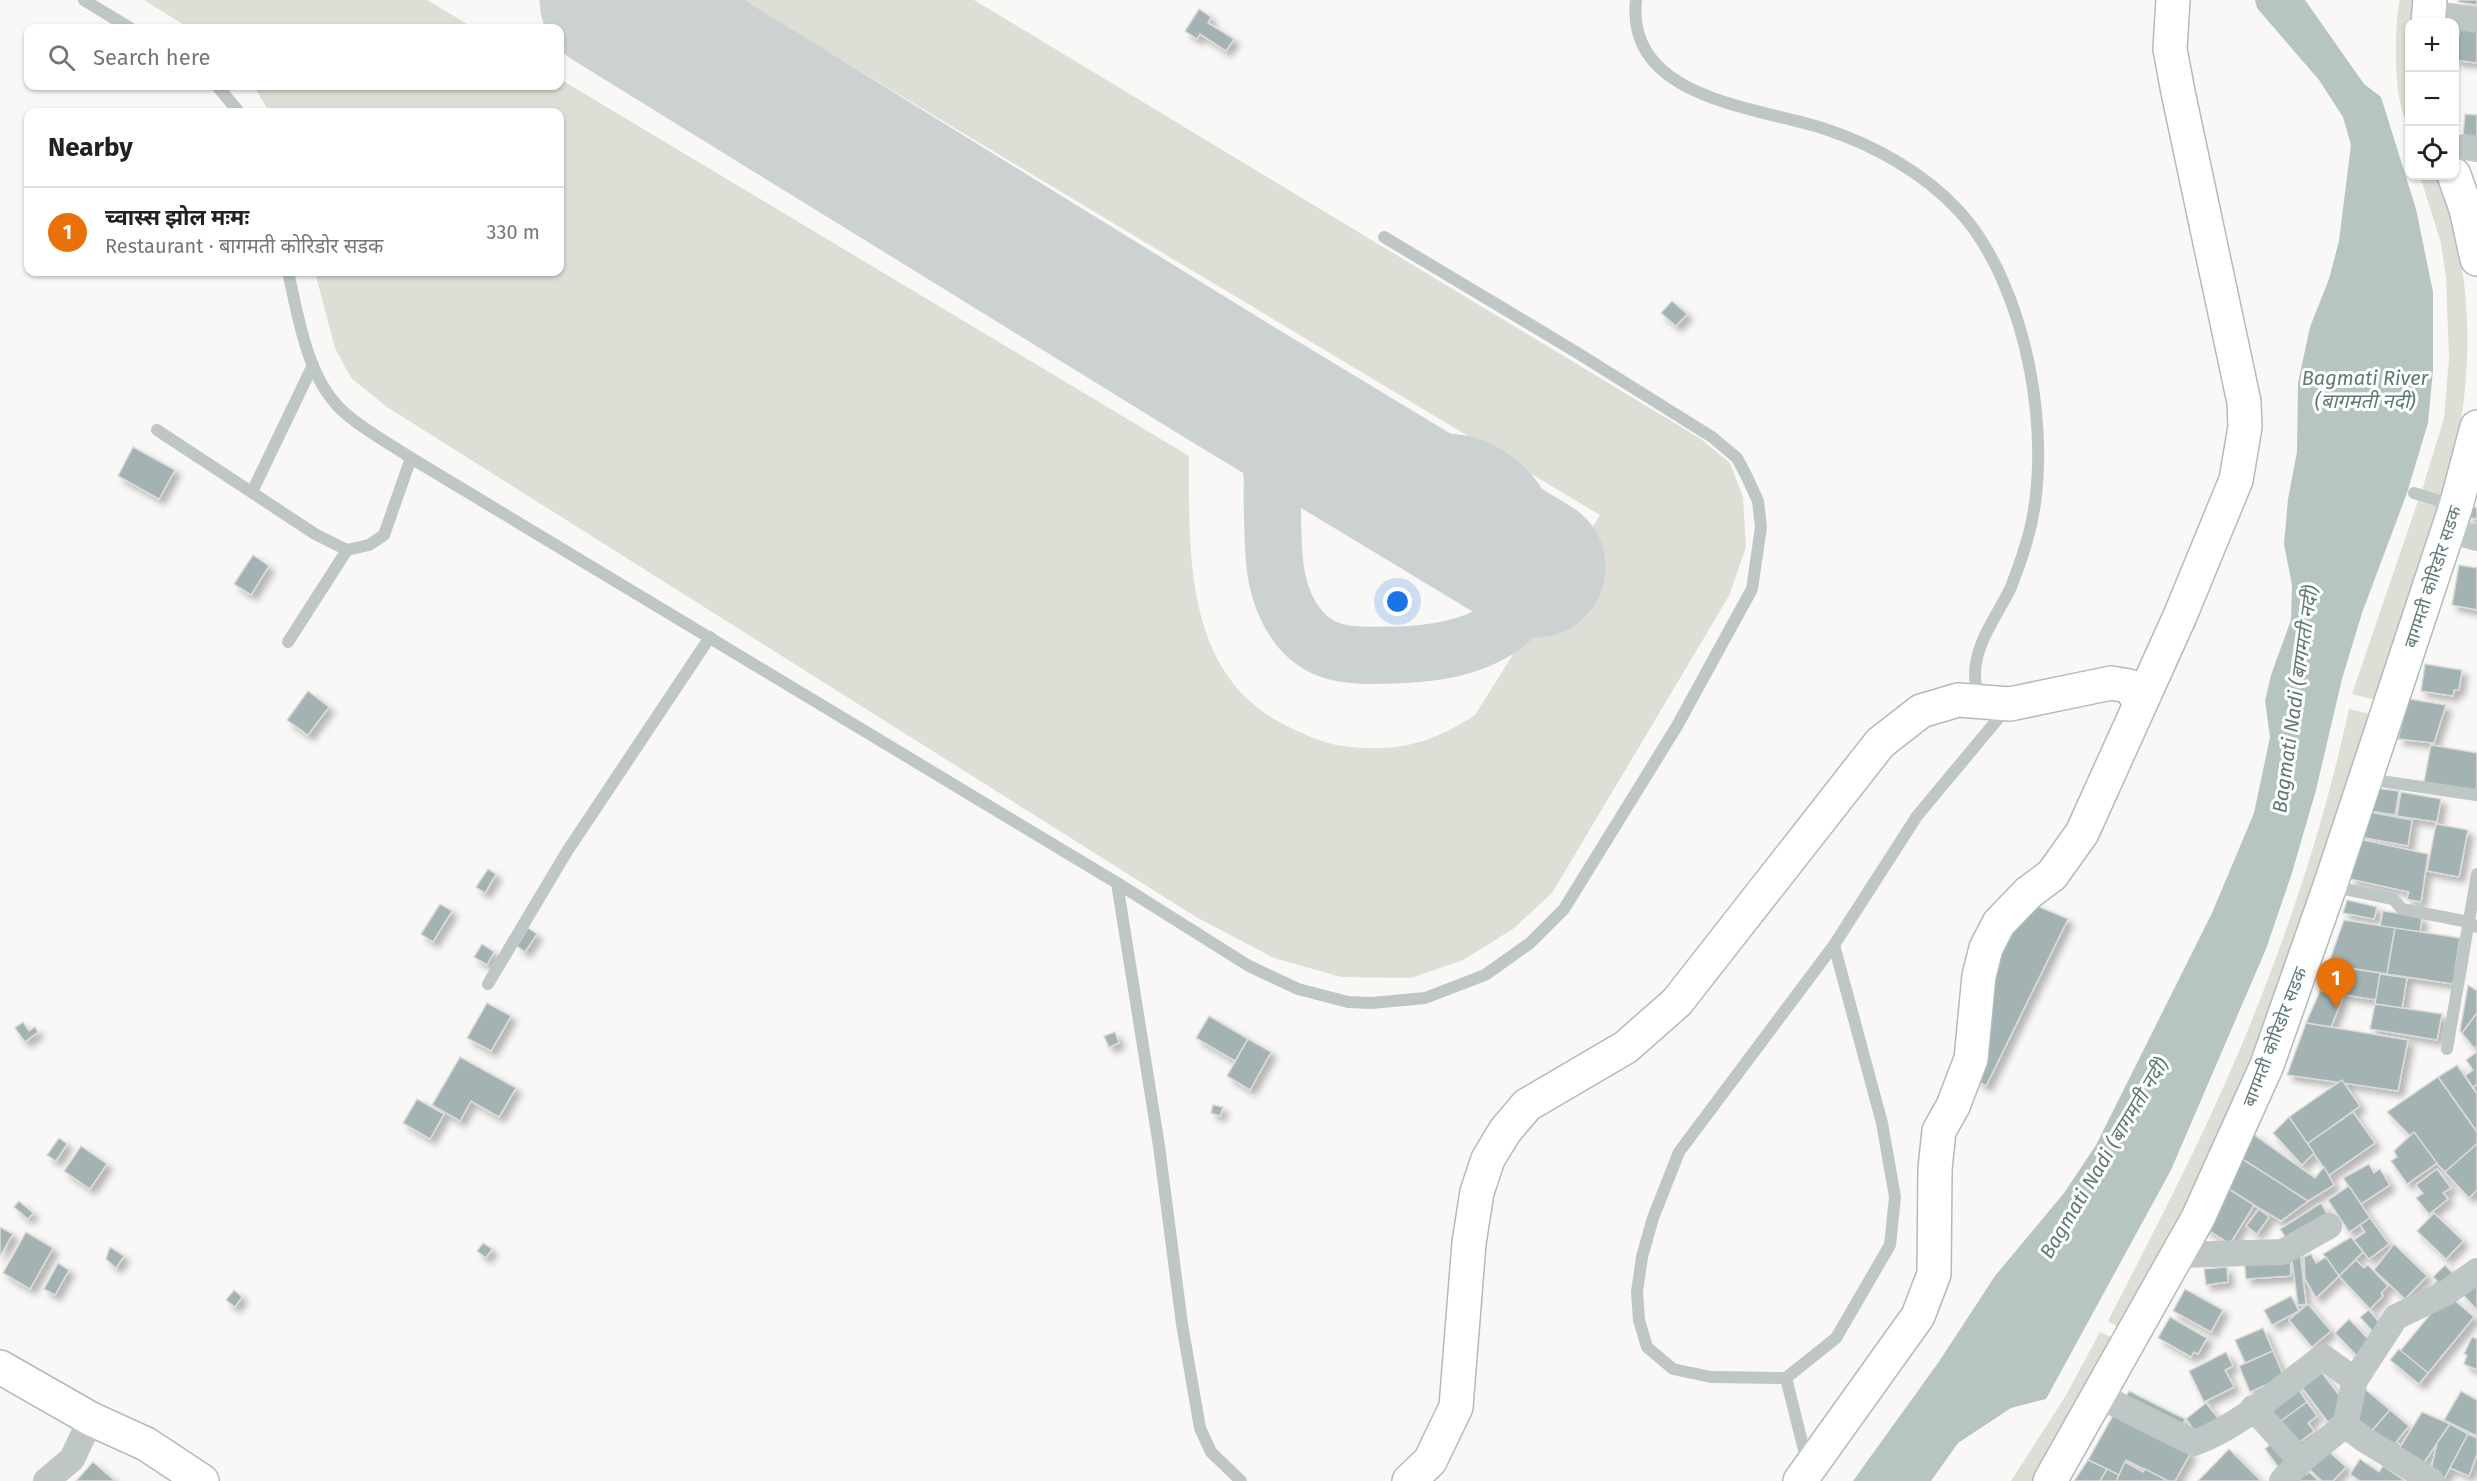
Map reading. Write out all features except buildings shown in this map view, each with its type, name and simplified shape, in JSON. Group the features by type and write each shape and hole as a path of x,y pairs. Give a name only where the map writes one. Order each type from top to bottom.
{"main road":[{"path":"1804,1474 1918,1316 1934,1275 1935,1168 1939,1131 1953,1106 1971,1059 1979,976 1986,948 1999,923 2028,893 2052,874 2070,853 2082,833 2218,529 2236,480 2245,428 2244,402 2172,60 2170,21 2173,0"},
{"path":"2456,180 2466,209 2477,259"},
{"name":"बागमती कोरिडोर सडक","path":"2050,1481 2100,1396 2203,1207 2266,1065 2331,886 2366,779 2460,525 2477,427"},
{"path":"1409,1481 1430,1461 1456,1407 1469,1243 1477,1192 1488,1159 1505,1131 1527,1105 1626,1047 1677,1002 1880,742 1921,711 1958,700 1994,703 2111,683 2129,686 2140,702"},
{"path":"0,1367 91,1419 146,1444 190,1477"}],"street":[{"path":"2429,12 2477,20"},
{"path":"2459,150 2465,147 2477,149"},
{"path":"2177,1255 2283,1252 2329,1226"},
{"path":"2282,1481 2301,1461 2345,1425 2355,1380 2396,1317 2445,1293 2477,1270"},
{"path":"2100,1396 2194,1443 2209,1437 2253,1408 2323,1357 2355,1380"},
{"path":"2253,1408 2301,1461"},
{"path":"46,1481 72,1459 91,1419"},
{"path":"2345,1425 2432,1481"}],"lane":[{"path":"84,0 123,24"},
{"path":"1636,0 1637,30 1645,49 1676,80 1694,92 1719,102 1824,128 1863,143 1925,181 1958,210 1992,254 2008,294 2031,375 2040,445 2038,492 2026,546 2010,587 1980,645 1975,672 1994,703 1833,945 1679,1152 1653,1218 1642,1257 1637,1293 1639,1320 1647,1347 1673,1369 1712,1377 1786,1378 1836,1338 1890,1245 1895,1197 1882,1123 1833,945"},
{"path":"220,90 236,108"},
{"path":"289,276 313,365 327,392 345,414 411,458 1117,883 1249,966 1298,988 1328,998 1372,1003 1425,998 1485,975 1530,943 1564,909 1677,726 1752,589 1761,528 1758,501 1737,458 1712,437 1384,237"},
{"path":"252,492 313,365"},
{"path":"157,430 315,534 347,550 369,545 384,535 411,458"},
{"path":"2414,493 2460,525"},
{"path":"288,642 347,550"},
{"path":"488,984 566,853 710,637"},
{"path":"2366,779 2477,795"},
{"path":"2447,1048 2473,924 2477,874"},
{"path":"1117,883 1159,1146 1182,1324 1200,1428 1211,1452 1233,1476 1241,1481"},
{"path":"2331,886 2393,899 2402,909 2473,924"},
{"path":"1786,1378 1804,1474"}],"shaded area":[{"path":"144,0 427,0 467,24 183,24"},
{"path":"741,0 974,0 1701,439 1730,463 1743,497 1746,547 1729,596 1552,893 1513,929 1463,960 1411,978 1341,977 1274,958 1196,917 387,407 351,378 335,348 316,276 564,276 564,108 267,108 256,90 564,90 564,81 1189,456 1193,573 1200,611 1212,647 1230,679 1256,706 1291,728 1316,739 1335,745 1361,748 1396,747 1443,733 1475,715 1600,515"},
{"path":"2400,0 2419,0 2417,18 2405,18 2405,117 2400,101 2396,65"},
{"path":"2421,180 2439,180 2460,255 2465,295 2467,336 2462,416 2443,497 2422,490 2444,418 2449,358 2446,278 2441,243"},
{"path":"2418,501 2439,507 2375,700 2352,694"},
{"path":"2349,709 2370,714 2278,996 2230,1116 2124,1331 2108,1321 2210,1118 2263,992 2312,852"},
{"path":"2100,1332 2119,1341 2033,1481 2011,1481 2065,1397"}],"water":[{"name":"Bagmati River (बागमती नदी)","path":"2255,0 2305,0 2364,84 2381,97 2405,180 2407,180 2416,209 2433,292 2433,370 2428,423 2407,493 2362,613 2342,679 2316,790 2292,873 2266,949 2171,1170 2046,1399 2011,1408 1958,1443 1931,1481 1853,1481 1938,1363 1995,1276 2064,1193 2096,1145 2212,913 2254,813 2270,737 2265,701 2271,675 2291,620 2292,585 2284,544 2288,499 2297,452 2298,383 2310,327 2329,279 2339,241 2351,145 2343,117 2319,80 2257,8"}],"taxiway":[{"path":"1229,382 1253,423 1268,456 1272,475 1274,550 1278,583 1290,614 1309,638 1331,650 1354,655 1420,653 1474,642 1497,630 1516,615 1528,594 1534,568 1528,525 1519,506 1506,489 1480,470 1459,463 1390,460 1329,443"}],"runway":[{"path":"610,0 1229,382 1535,567"}],"place":[{"name":"च्वास्स झोल मःमः","path":"2336,1008"}],"water label":[{"name":"Bagmati Nadi (बागमती नदी)","path":"2295,699"},
{"name":"Bagmati Nadi (बागमती नदी)","path":"2104,1158"}]}
